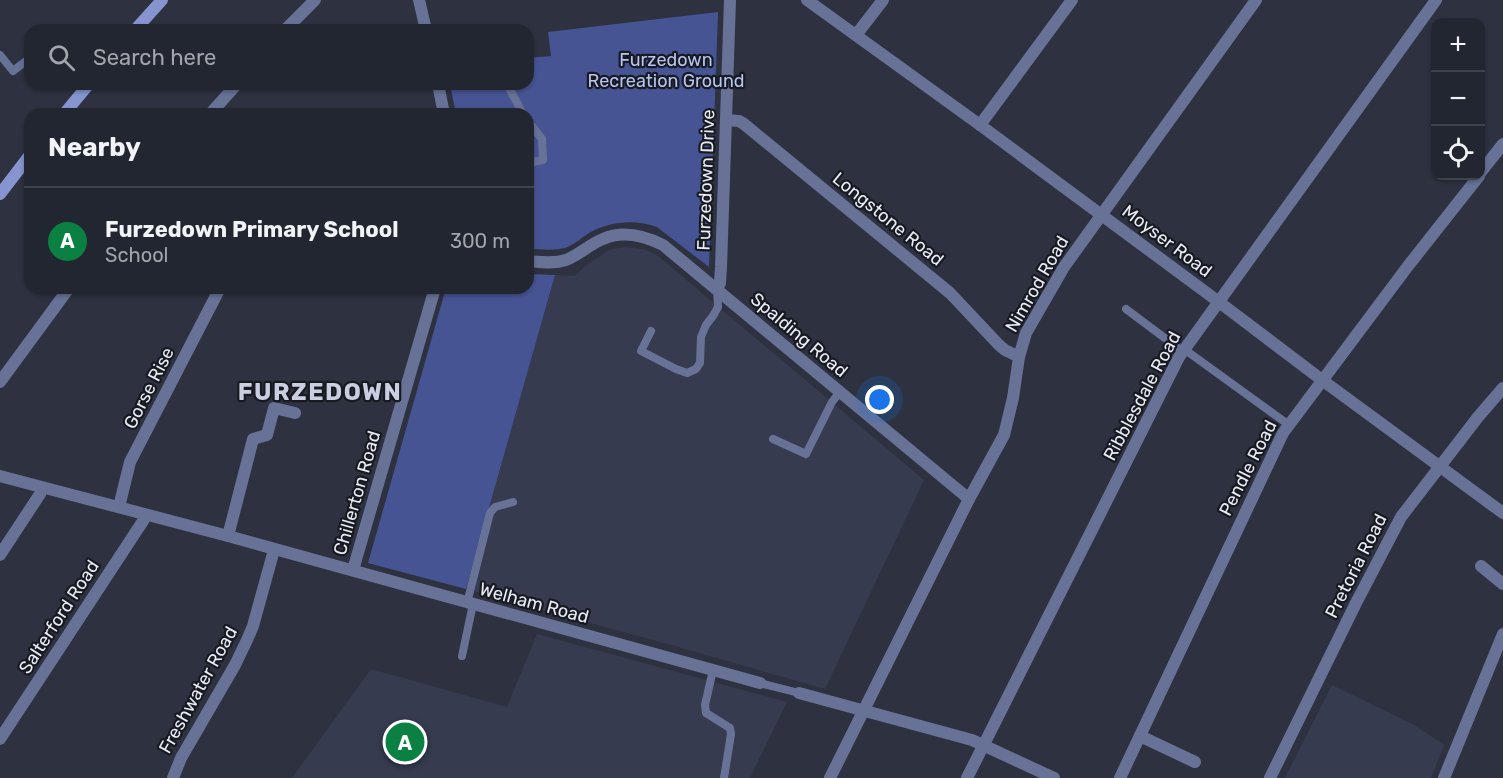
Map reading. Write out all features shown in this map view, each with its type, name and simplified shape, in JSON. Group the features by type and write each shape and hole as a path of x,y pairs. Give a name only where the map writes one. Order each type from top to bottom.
{"main road":[{"path":"140,24 161,0"},
{"path":"69,108 84,90"},
{"path":"0,194 24,163"}],"street":[{"path":"291,24 315,0"},
{"path":"419,0 425,24"},
{"name":"Furzedown Drive","path":"717,289 721,275 730,0"},
{"name":"Moyser Road","path":"807,0 980,124 1503,513"},
{"path":"856,35 883,0"},
{"path":"980,124 1072,0"},
{"name":"Nimrod Road","path":"830,778 969,500 1005,435 1019,357 1026,333 1064,267 1256,0"},
{"name":"Ribblesdale Road","path":"967,778 1183,350 1436,0"},
{"path":"215,108 232,90"},
{"path":"439,90 443,108"},
{"name":"Longstone Road","path":"726,120 739,121 744,124 950,292 1005,351 1019,357"},
{"name":"Pendle Road","path":"1485,167 1503,144"},
{"name":"Pendle Road","path":"1120,778 1277,444 1322,380 1475,180"},
{"name":"Spalding Road","path":"534,261 553,263 566,260 604,238 617,236 639,235 663,245 969,500"},
{"path":"0,382 65,294"},
{"name":"Gorse Rise","path":"119,507 130,462 217,294"},
{"name":"Chillerton Road","path":"353,570 433,294"},
{"name":"Pretoria Road","path":"1270,778 1401,517 1439,466 1503,388"},
{"path":"228,536 253,439 267,435 274,408 295,413"},
{"name":"Welham Road","path":"0,476 353,570 760,683"},
{"path":"0,555 42,488"},
{"name":"Salterford Road","path":"0,739 146,515"},
{"name":"Freshwater Road","path":"172,778 247,640 274,550"},
{"path":"1481,567 1503,584"},
{"path":"1444,778 1503,634"},
{"name":"Welham Road","path":"799,693 984,745 1054,778"},
{"path":"1140,736 1195,762"}],"lane":[{"path":"0,55 13,71 24,63"},
{"path":"510,90 520,108"},
{"path":"534,129 542,139 543,160 534,162"},
{"path":"651,331 641,351 687,373 696,369 700,363 701,337 718,307 717,289"},
{"path":"1126,309 1289,425"},
{"path":"773,439 806,454 832,402 839,393"},
{"path":"462,656 470,603 490,513 495,507 513,502"},
{"path":"713,670 705,705 706,713 730,728 724,778"},
{"name":"Welham Road","path":"760,683 799,693"}],"shaded area":[{"path":"624,247 644,249 658,256 924,480 825,689 466,589 555,275 575,276 609,250"},
{"path":"537,634 787,702 750,778 292,778 371,669 507,707"},
{"path":"1332,685 1414,725 1444,745 1431,778 1285,778"}],"green space":[{"name":"Furzedown Recreation Ground","path":"718,12 709,267 657,227 632,222 597,229 565,248 534,249 534,108 455,108 451,90 534,90 534,57 551,56 548,32"},
{"path":"534,274 555,275 466,589 368,563 444,294 534,294"}],"place":[{"name":"Furzedown Primary School","path":"405,742"}],"district":[{"name":"FURZEDOWN","path":"320,392"}]}
